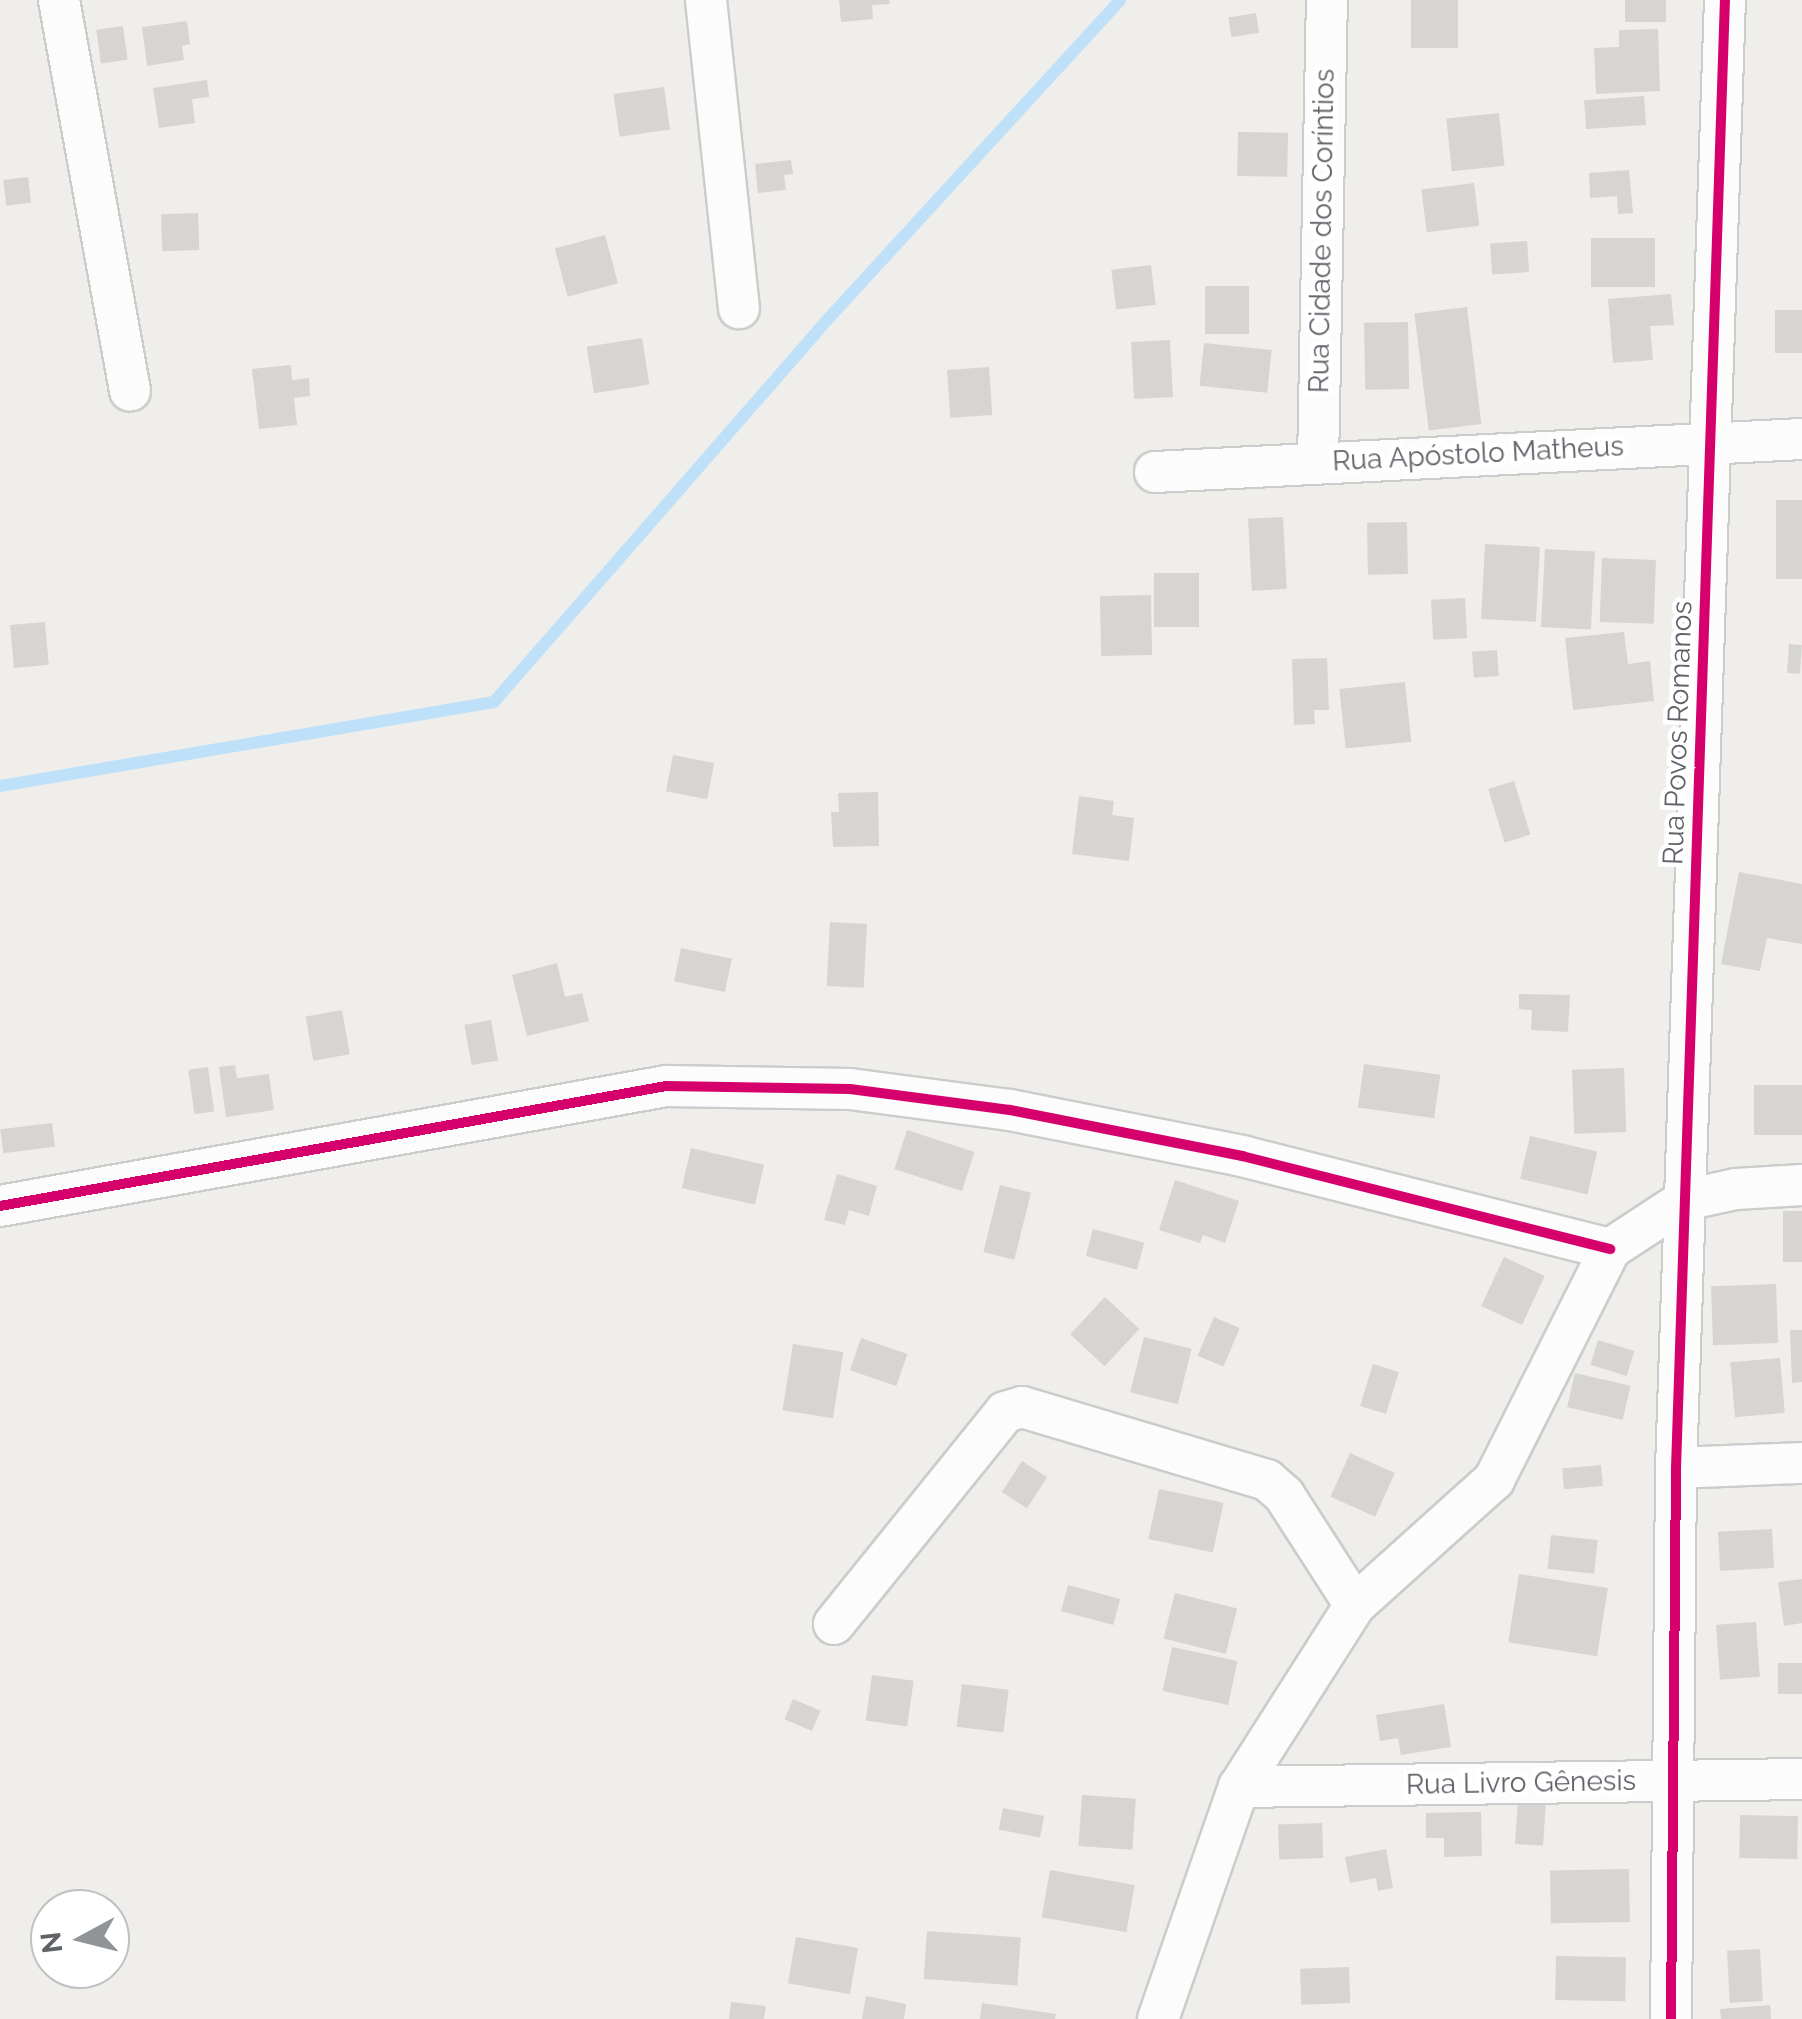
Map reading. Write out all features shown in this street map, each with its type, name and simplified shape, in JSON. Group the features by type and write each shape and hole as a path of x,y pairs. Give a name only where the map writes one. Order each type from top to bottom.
{"street":[{"path":"59,0 130,391"},
{"path":"706,0 739,308"},
{"name":"Rua Cidade dos Coríntios","path":"1318,462 1327,0"},
{"name":"Rua Povos Romanos","path":"1670,2019 1676,1468 1725,0"},
{"name":"Rua Apóstolo Matheus","path":"1155,472 1802,439"},
{"path":"0,1206 666,1086 831,1088 1010,1110 1223,1152 1610,1249"},
{"path":"1158,2019 1239,1787 1355,1605 1494,1480 1610,1249 1685,1200 1736,1189 1802,1185"},
{"path":"834,1624 1005,1412 1022,1407 1267,1480 1284,1495 1355,1605"},
{"path":"1676,1468 1802,1464"},
{"name":"Rua Livro Gênesis","path":"1239,1787 1802,1778"}],"building":[{"path":"839,0 889,0 890,4 872,5 873,19 841,22"},
{"path":"1411,0 1458,0 1458,48 1411,48"},
{"path":"1625,0 1666,0 1666,22 1625,22"},
{"path":"1256,13 1259,33 1231,37 1228,17"},
{"path":"187,21 190,44 182,46 184,60 147,66 142,27"},
{"path":"123,26 128,60 101,63 96,30"},
{"path":"1658,29 1660,91 1596,94 1594,48 1619,47 1619,30"},
{"path":"207,80 209,97 192,99 195,123 159,128 153,88"},
{"path":"664,87 670,130 619,137 613,94"},
{"path":"1644,96 1646,125 1586,129 1584,100"},
{"path":"1499,113 1505,166 1452,171 1446,119"},
{"path":"1238,132 1288,133 1287,177 1237,176"},
{"path":"791,160 793,174 784,175 786,190 758,193 755,164"},
{"path":"1629,170 1633,213 1618,214 1617,196 1590,198 1589,173"},
{"path":"28,177 31,203 6,206 3,180"},
{"path":"1474,183 1479,226 1427,232 1421,189"},
{"path":"198,213 199,250 162,251 161,214"},
{"path":"605,235 618,283 568,297 555,248"},
{"path":"1591,238 1655,238 1655,287 1591,287"},
{"path":"1527,241 1529,272 1492,275 1490,244"},
{"path":"1151,265 1156,305 1116,310 1111,270"},
{"path":"1205,286 1249,286 1249,334 1205,334"},
{"path":"1671,294 1674,325 1650,326 1653,360 1613,363 1608,299"},
{"path":"1467,307 1481,424 1429,431 1414,313"},
{"path":"1775,310 1802,310 1802,353 1775,353"},
{"path":"1408,322 1409,389 1365,390 1364,323"},
{"path":"642,338 649,384 594,393 587,347"},
{"path":"1170,340 1173,397 1134,399 1131,342"},
{"path":"1204,343 1272,350 1267,393 1200,386"},
{"path":"291,365 292,380 309,378 310,396 294,398 297,425 259,429 252,369"},
{"path":"989,367 992,415 950,418 947,370"},
{"path":"1776,500 1802,500 1802,579 1776,579"},
{"path":"1283,517 1287,589 1252,591 1248,519"},
{"path":"1407,522 1408,574 1368,575 1367,523"},
{"path":"1485,544 1540,547 1536,622 1481,619"},
{"path":"1545,549 1595,552 1591,630 1541,627"},
{"path":"1602,558 1656,560 1654,624 1600,622"},
{"path":"1154,573 1199,573 1199,627 1154,627"},
{"path":"1151,595 1152,655 1101,656 1100,596"},
{"path":"1465,598 1467,638 1433,640 1431,600"},
{"path":"45,622 49,665 14,668 10,625"},
{"path":"1624,632 1628,664 1650,661 1654,701 1573,710 1565,638"},
{"path":"1789,644 1802,645 1800,674 1787,673"},
{"path":"1497,650 1499,676 1474,678 1472,652"},
{"path":"1327,658 1329,710 1314,710 1315,724 1294,725 1292,659"},
{"path":"1405,682 1411,742 1346,749 1339,689"},
{"path":"673,755 714,763 707,799 666,791"},
{"path":"1514,781 1530,835 1505,842 1488,789"},
{"path":"878,792 879,846 833,847 831,812 839,812 838,793"},
{"path":"1079,796 1114,801 1112,815 1134,818 1129,861 1072,854"},
{"path":"1739,872 1802,884 1802,944 1767,938 1760,971 1721,964"},
{"path":"830,922 867,924 864,988 827,986"},
{"path":"681,948 732,959 725,992 674,981"},
{"path":"557,963 565,997 582,993 589,1021 527,1036 512,975"},
{"path":"1519,994 1570,995 1568,1032 1531,1030 1532,1010 1519,1009"},
{"path":"342,1010 350,1054 313,1061 306,1016"},
{"path":"491,1020 498,1060 472,1065 464,1025"},
{"path":"1364,1064 1440,1075 1434,1118 1358,1108"},
{"path":"235,1065 237,1078 269,1074 274,1110 226,1117 219,1067"},
{"path":"208,1067 214,1112 194,1114 188,1070"},
{"path":"1624,1068 1626,1132 1574,1134 1572,1070"},
{"path":"1754,1085 1802,1085 1802,1135 1754,1135"},
{"path":"52,1123 55,1147 3,1153 0,1129"},
{"path":"907,1130 975,1152 962,1191 894,1169"},
{"path":"1530,1136 1597,1152 1587,1194 1520,1179"},
{"path":"691,1148 764,1165 755,1205 682,1188"},
{"path":"837,1174 877,1186 869,1216 849,1210 845,1225 824,1220"},
{"path":"1175,1180 1239,1201 1225,1243 1203,1235 1200,1243 1159,1230"},
{"path":"1000,1185 1031,1193 1014,1260 983,1252"},
{"path":"1783,1211 1802,1211 1802,1262 1783,1262"},
{"path":"1093,1229 1144,1243 1137,1270 1086,1256"},
{"path":"1504,1257 1545,1276 1522,1325 1481,1306"},
{"path":"1776,1284 1778,1343 1713,1345 1711,1286"},
{"path":"1105,1297 1139,1329 1105,1366 1070,1334"},
{"path":"1214,1317 1240,1328 1223,1367 1198,1356"},
{"path":"1790,1330 1802,1330 1802,1382 1792,1383"},
{"path":"1144,1337 1192,1349 1178,1404 1130,1392"},
{"path":"861,1338 907,1354 896,1386 850,1370"},
{"path":"1598,1340 1634,1351 1627,1376 1590,1365"},
{"path":"793,1344 843,1352 833,1418 783,1410"},
{"path":"1780,1358 1785,1413 1735,1417 1730,1362"},
{"path":"1373,1364 1399,1372 1386,1414 1360,1406"},
{"path":"1575,1373 1631,1386 1623,1420 1567,1407"},
{"path":"1350,1453 1395,1473 1375,1517 1330,1497"},
{"path":"1022,1461 1047,1477 1027,1508 1002,1492"},
{"path":"1601,1465 1603,1486 1564,1489 1562,1468"},
{"path":"1159,1489 1224,1503 1213,1553 1148,1539"},
{"path":"1772,1529 1774,1568 1720,1571 1718,1532"},
{"path":"1551,1535 1598,1540 1594,1574 1547,1569"},
{"path":"1519,1574 1608,1588 1597,1656 1508,1642"},
{"path":"1802,1579 1802,1623 1784,1626 1778,1582"},
{"path":"1068,1585 1120,1599 1113,1625 1061,1611"},
{"path":"1175,1593 1237,1608 1226,1654 1164,1639"},
{"path":"1756,1622 1760,1677 1720,1680 1716,1625"},
{"path":"1172,1647 1238,1661 1228,1705 1163,1691"},
{"path":"1778,1663 1802,1663 1802,1694 1778,1694"},
{"path":"872,1675 914,1681 907,1726 866,1721"},
{"path":"962,1684 1009,1690 1003,1732 957,1727"},
{"path":"793,1699 821,1711 812,1731 784,1719"},
{"path":"1444,1704 1451,1747 1401,1755 1398,1738 1380,1741 1376,1715"},
{"path":"1082,1795 1136,1799 1132,1850 1078,1846"},
{"path":"1518,1801 1546,1803 1543,1846 1515,1844"},
{"path":"1003,1808 1044,1816 1040,1838 999,1830"},
{"path":"1481,1812 1482,1856 1444,1857 1444,1838 1426,1838 1426,1813"},
{"path":"1740,1815 1798,1816 1797,1859 1739,1858"},
{"path":"1322,1823 1323,1858 1279,1860 1278,1825"},
{"path":"1386,1849 1393,1888 1378,1891 1376,1878 1350,1883 1345,1857"},
{"path":"1629,1869 1630,1922 1551,1923 1550,1870"},
{"path":"1050,1870 1135,1885 1126,1932 1042,1917"},
{"path":"927,1931 1021,1938 1017,1985 924,1979"},
{"path":"796,1937 858,1948 850,1994 788,1983"},
{"path":"1760,1949 1763,2001 1730,2003 1727,1951"},
{"path":"1556,1956 1626,1957 1625,2001 1555,2000"},
{"path":"1349,1967 1350,2003 1301,2005 1300,1969"},
{"path":"866,1996 906,2004 904,2019 862,2019"},
{"path":"731,2002 766,2006 764,2019 729,2019"},
{"path":"982,2003 1056,2014 1055,2019 980,2019"},
{"path":"1770,2005 1771,2019 1721,2019 1720,2009"}],"waterway":[{"path":"0,786 494,702 818,330 1120,0"}],"cycle path":[{"path":"1671,2019 1676,1468 1725,0"},
{"path":"0,1206 666,1086 850,1089 1010,1110 1242,1156 1610,1249"}]}
